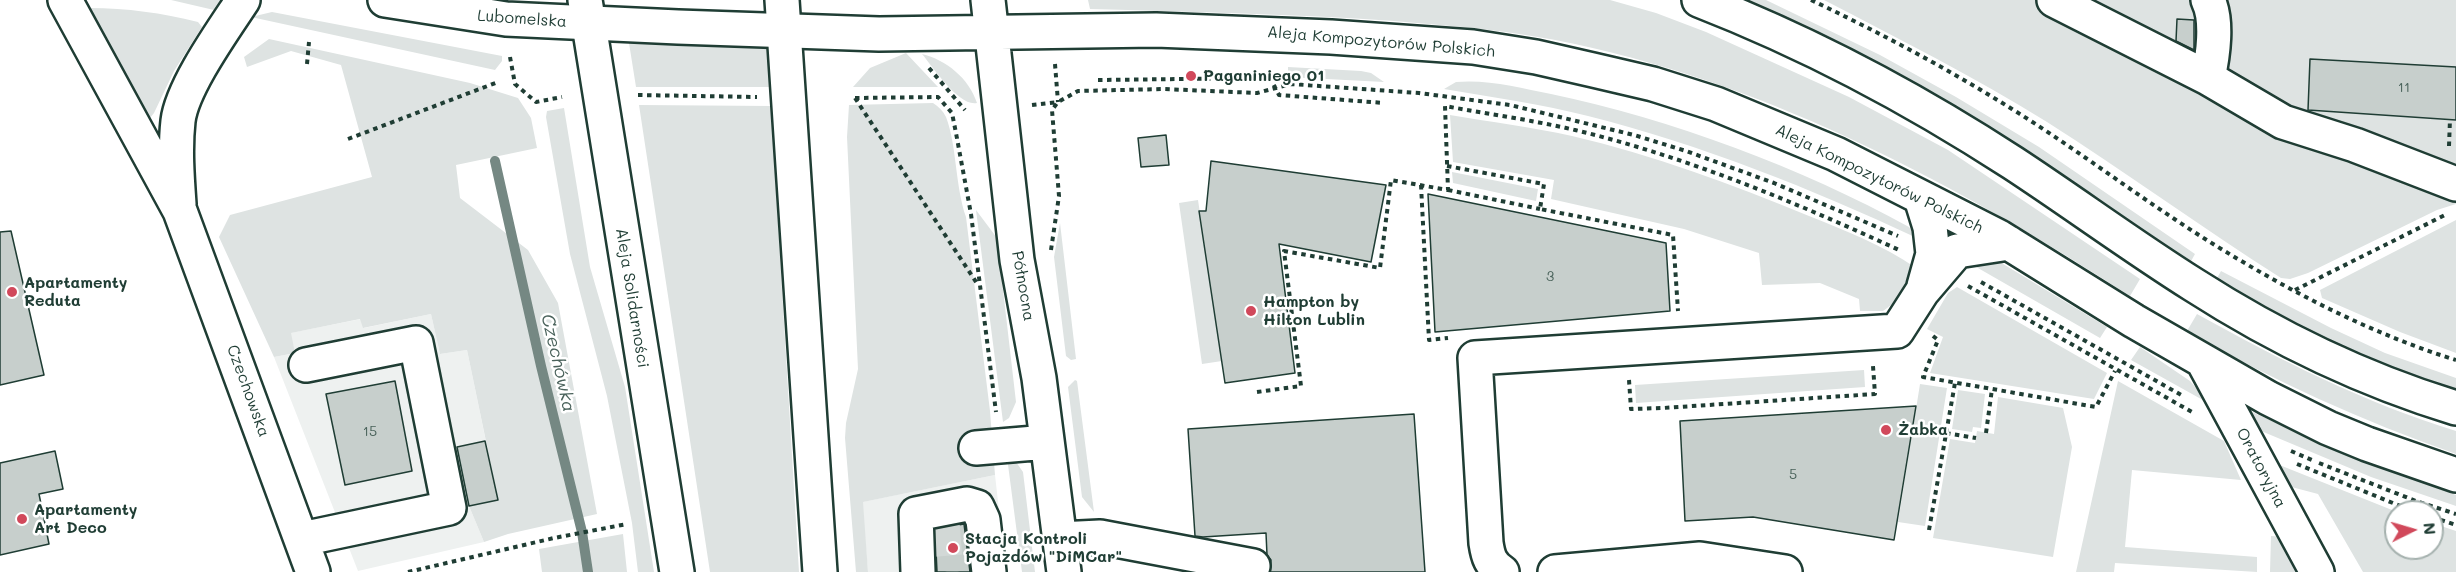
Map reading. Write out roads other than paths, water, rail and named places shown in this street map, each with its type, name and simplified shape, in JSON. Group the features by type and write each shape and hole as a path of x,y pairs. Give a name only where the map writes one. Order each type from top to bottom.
{"street":[{"name":"Czechowska","path":"65,0 180,211 313,572"},
{"name":"Czechowska","path":"180,211 176,171 178,119 190,86 227,22 243,0"},
{"name":"Lubomelska","path":"385,0 496,18 587,12 784,15"},
{"name":"Północna","path":"988,0 1017,260 1034,346 1064,572"},
{"path":"1699,0 1808,49 1943,120 2012,162 2194,286 2272,330 2332,361 2391,386 2456,408"},
{"path":"2054,0 2208,78 2283,122 2456,184"},
{"path":"2208,0 2212,10 2213,55 2208,78"},
{"name":"Aleja Solidarności","path":"587,12 677,572"},
{"name":"Aleja Kompozytorów Polskich","path":"784,15 898,34 1105,30 1259,32 1419,42 1525,55 1653,84 1716,104 1836,154 2009,243 2204,363 2328,428 2456,475"},
{"path":"784,15 820,572"},
{"path":"1921,198 1930,227 1936,263"},
{"path":"1502,572 1494,567 1488,556 1475,358 1898,331 1922,292 1936,263 1956,251 2009,243"},
{"path":"302,539 449,508 416,343 306,366"},
{"name":"Oratoryjna","path":"2204,363 2317,572"},
{"path":"988,447 1047,442"},
{"path":"918,572 916,514 942,516 967,504 977,507 983,520 989,572"},
{"path":"1059,539 1100,537 1253,566"},
{"path":"1555,572 1700,559 1785,572"}],"waterway":[{"name":"Czechówka","path":"495,161 541,366 582,532 588,572"}],"tunnel":[{"path":"943,523 947,572"}],"place":[{"name":"Paganiniego 01","path":"1191,76"},
{"name":"Apartamenty Reduta","path":"12,292"},
{"name":"Hampton by Hilton Lublin","path":"1251,311"},
{"name":"Żabka","path":"1886,430"},
{"name":"Apartamenty Art Deco","path":"22,519"},
{"name":"Stacja Kontroli Pojazdów \"DiMCar\"","path":"953,548"}]}
